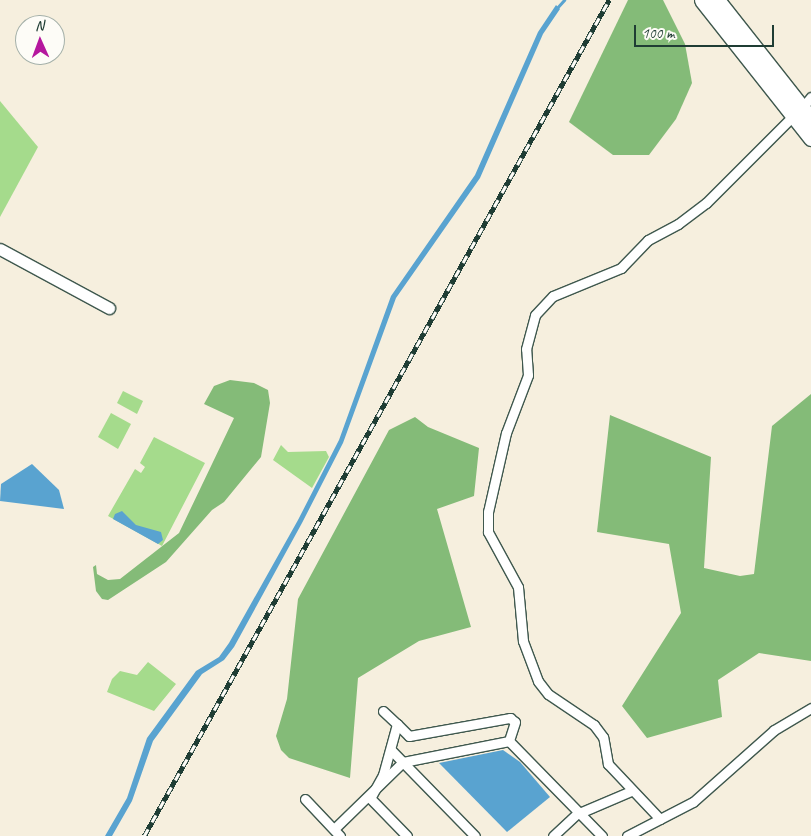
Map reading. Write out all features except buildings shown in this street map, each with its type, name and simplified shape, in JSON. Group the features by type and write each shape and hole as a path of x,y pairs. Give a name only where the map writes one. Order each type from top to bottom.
{"highway":[{"path":"702,0 804,110"},
{"path":"718,0 804,110 811,138"}],"street":[{"path":"660,819 631,791 608,764 603,737 594,725 548,694 538,681 523,641 518,587 488,532 488,512 506,433 528,375 526,349 535,315 553,296 621,268 648,240 678,224 706,202 804,110"},
{"path":"0,249 109,308"},
{"path":"627,836 693,802 774,730 811,708"},
{"path":"383,711 408,736 510,718 514,722 509,741"},
{"path":"370,798 391,750 397,724"},
{"path":"305,799 337,833 403,762 509,741"},
{"path":"509,741 577,814 602,836"},
{"path":"391,750 475,836"},
{"path":"552,836 577,814 631,791"},
{"path":"370,798 406,836"}],"green space":[{"path":"628,0 663,0 685,44 692,83 676,119 649,155 613,155 569,122"},
{"path":"0,101 38,147 0,217"},
{"path":"230,380 254,383 268,390 270,403 261,457 224,502 212,510 166,562 108,600 102,599 96,591 93,567 96,565 97,574 108,580 120,579 179,533 234,418 204,404 214,386"},
{"path":"123,391 143,401 137,414 117,403"},
{"path":"811,394 811,661 759,653 718,680 722,717 647,738 622,706 681,613 669,544 597,532 610,415 711,457 704,568 740,576 754,574 772,426"},
{"path":"111,413 131,424 118,449 98,437"},
{"path":"415,417 428,427 479,448 474,496 437,509 471,627 419,641 358,678 350,778 289,758 281,750 276,736 287,699 298,599 389,430"},
{"path":"154,437 205,463 162,546 108,516 135,469 141,473 145,467 140,463"},
{"path":"281,445 288,452 326,451 329,457 312,488 273,460"},
{"path":"148,662 176,684 154,711 107,692 112,679 120,671 137,675"}],"water":[{"path":"556,5 560,9 543,34 480,178 396,298 343,443 302,523 234,647 224,660 202,674 153,741 132,801 112,836 105,836 127,798 147,738 196,671 219,657 229,643 298,520 339,440 391,296 475,175 538,32"},
{"path":"32,464 59,490 64,509 0,501 1,484"},
{"path":"122,511 136,525 161,532 163,540 158,544 113,519 115,514"},
{"path":"503,750 520,762 550,797 507,832 439,763"}],"waterway":[{"path":"556,9 564,0"}],"railway":[{"path":"144,836 609,0"}]}
